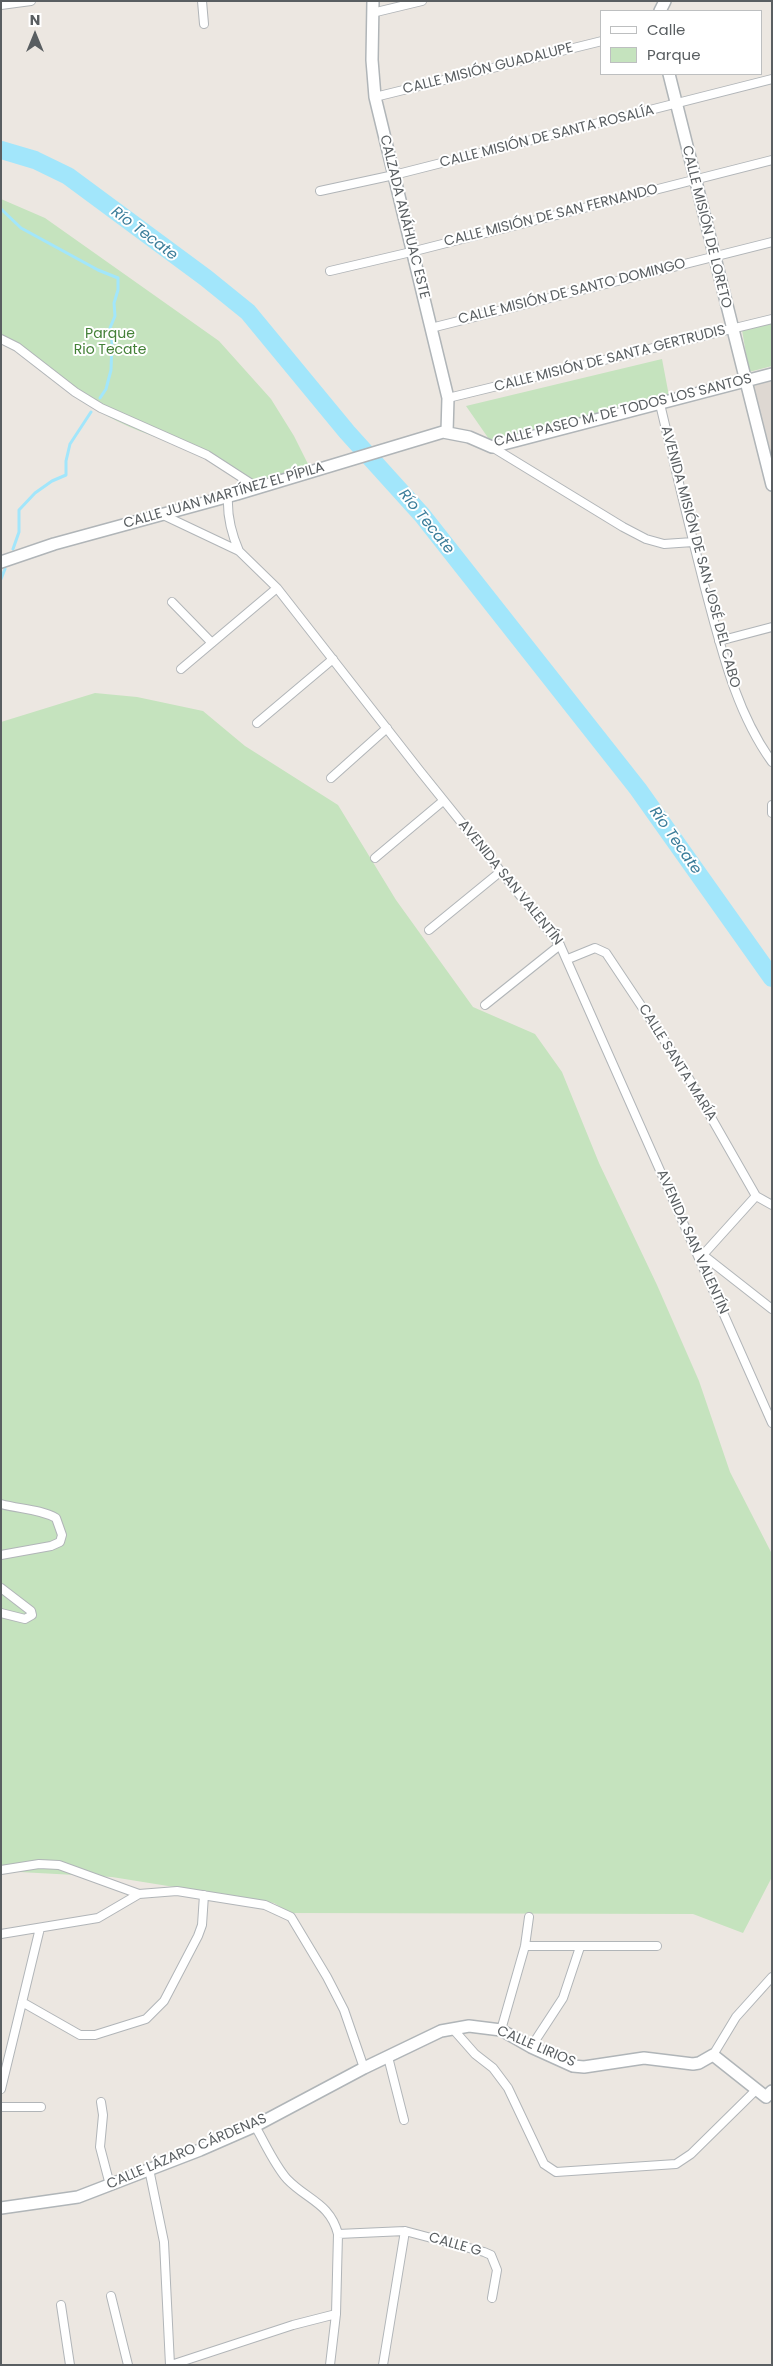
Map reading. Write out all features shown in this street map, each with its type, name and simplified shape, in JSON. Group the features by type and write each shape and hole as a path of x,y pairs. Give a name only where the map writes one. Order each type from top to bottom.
{"street":[{"path":"1,5 31,1"},
{"path":"202,1 204,24"},
{"name":"CALZADA ANÁHUAC ESTE","path":"373,1 375,97 411,252 448,398 447,432"},
{"path":"372,14 422,1"},
{"name":"CALLE MISIÓN GUADALUPE","path":"375,97 600,41"},
{"name":"CALLE MISIÓN DE LORETO","path":"669,75 731,330 746,380 772,484"},
{"name":"CALLE MISIÓN DE SANTA ROSALÍA","path":"320,191 394,175 772,79"},
{"name":"CALLE MISIÓN DE SAN FERNANDO","path":"330,271 772,160"},
{"name":"CALLE MISIÓN DE SANTO DOMINGO","path":"431,328 772,242"},
{"name":"CALLE MISIÓN DE SANTA GERTRUDIS","path":"448,398 772,320"},
{"path":"1,339 17,347 75,392 101,408 206,455 258,488"},
{"name":"CALLE PASEO M. DE TODOS LOS SANTOS","path":"447,432 469,437 492,447 772,374"},
{"name":"AVENIDA MISIÓN DE SAN JOSÉ DEL CABO","path":"660,404 693,542 731,681 746,719 772,762"},
{"name":"CALLE JUAN MARTÍNEZ EL PÍPILA","path":"1,562 54,544 258,488 447,432"},
{"path":"492,447 646,539 664,544 693,542"},
{"path":"228,496 228,520 239,552"},
{"name":"AVENIDA SAN VALENTÍN","path":"163,515 239,552 277,588 443,801 560,945 702,1257 772,1423"},
{"path":"181,669 277,588"},
{"path":"172,602 212,643"},
{"path":"719,641 772,627"},
{"path":"257,723 333,659"},
{"path":"331,778 387,728"},
{"path":"375,858 443,801"},
{"path":"772,805 772,813"},
{"path":"429,930 500,872"},
{"path":"485,1005 560,945"},
{"name":"CALLE SANTA MARÍA","path":"568,959 595,948 606,954 684,1070 756,1196"},
{"path":"772,1205 756,1196 702,1257 772,1309"},
{"path":"1,1504 42,1512 56,1518 62,1535 60,1542 51,1546 1,1555"},
{"path":"1,1588 31,1612 32,1615 25,1619 1,1612"},
{"path":"1,1870 39,1864 59,1864 140,1894 177,1891 254,1902 280,1911 291,1917 344,2010 364,2068"},
{"path":"1,1934 98,1918 140,1894"},
{"path":"22,2002 80,2034 94,2035 146,2019 164,2002 202,1925 204,1895"},
{"path":"501,2030 525,1946 529,1917"},
{"path":"1,2089 40,1928"},
{"path":"525,1946 657,1946"},
{"path":"531,2047 562,1998 580,1947"},
{"path":"770,2097 756,2090 713,2055 736,2017 772,1977"},
{"name":"CALLE LIRIOS","path":"364,2068 442,2031 478,2026 501,2030 531,2047 573,2066 584,2067 644,2058 700,2064 713,2055"},
{"path":"453,2028 475,2054 493,2068 508,2088 544,2164 556,2172 676,2164 691,2154 756,2090"},
{"path":"388,2057 404,2120"},
{"name":"CALLE LÁZARO CÁRDENAS","path":"1,2208 78,2197 110,2185 254,2126 364,2068"},
{"path":"101,2102 103,2115 100,2147 110,2185"},
{"path":"1,2107 41,2107"},
{"path":"254,2126 281,2170 298,2188 325,2208 336,2224 338,2234 336,2314 330,2365"},
{"path":"149,2169 164,2242 170,2365 293,2325 336,2314"},
{"path":"338,2234 405,2231 383,2365"},
{"name":"CALLE G","path":"405,2231 491,2255 497,2270 492,2298"},
{"path":"111,2296 128,2365"},
{"path":"60,2305 70,2365"}],"shaded area":[{"path":"772,379 772,485 745,386"}],"green space":[{"name":"Parque Rio Tecate","path":"1,199 45,218 219,341 271,399 294,436 312,472 251,490 208,458 139,431 102,413 1,341"},
{"path":"772,323 772,366 749,372 742,330"},
{"path":"662,359 669,396 491,442 466,406"},
{"path":"95,693 137,697 203,711 245,746 338,805 396,900 473,1007 535,1034 562,1072 599,1163 657,1285 699,1381 730,1472 772,1554 772,1877 743,1933 693,1914 290,1913 274,1903 112,1877 1,1871 1,722"}],"waterway":[{"name":"Río Tecate","path":"1,150 35,160 68,176 206,278 248,312 347,432 422,515 638,789 772,978"},
{"path":"1,209 21,228 98,270 118,278 118,290 114,303 115,316 110,328 112,342 111,370 106,389 100,398"},
{"path":"13,549 19,532 19,510 35,493 52,481 66,475 66,461 70,444 91,412"},
{"path":"1,579 5,569"}]}
